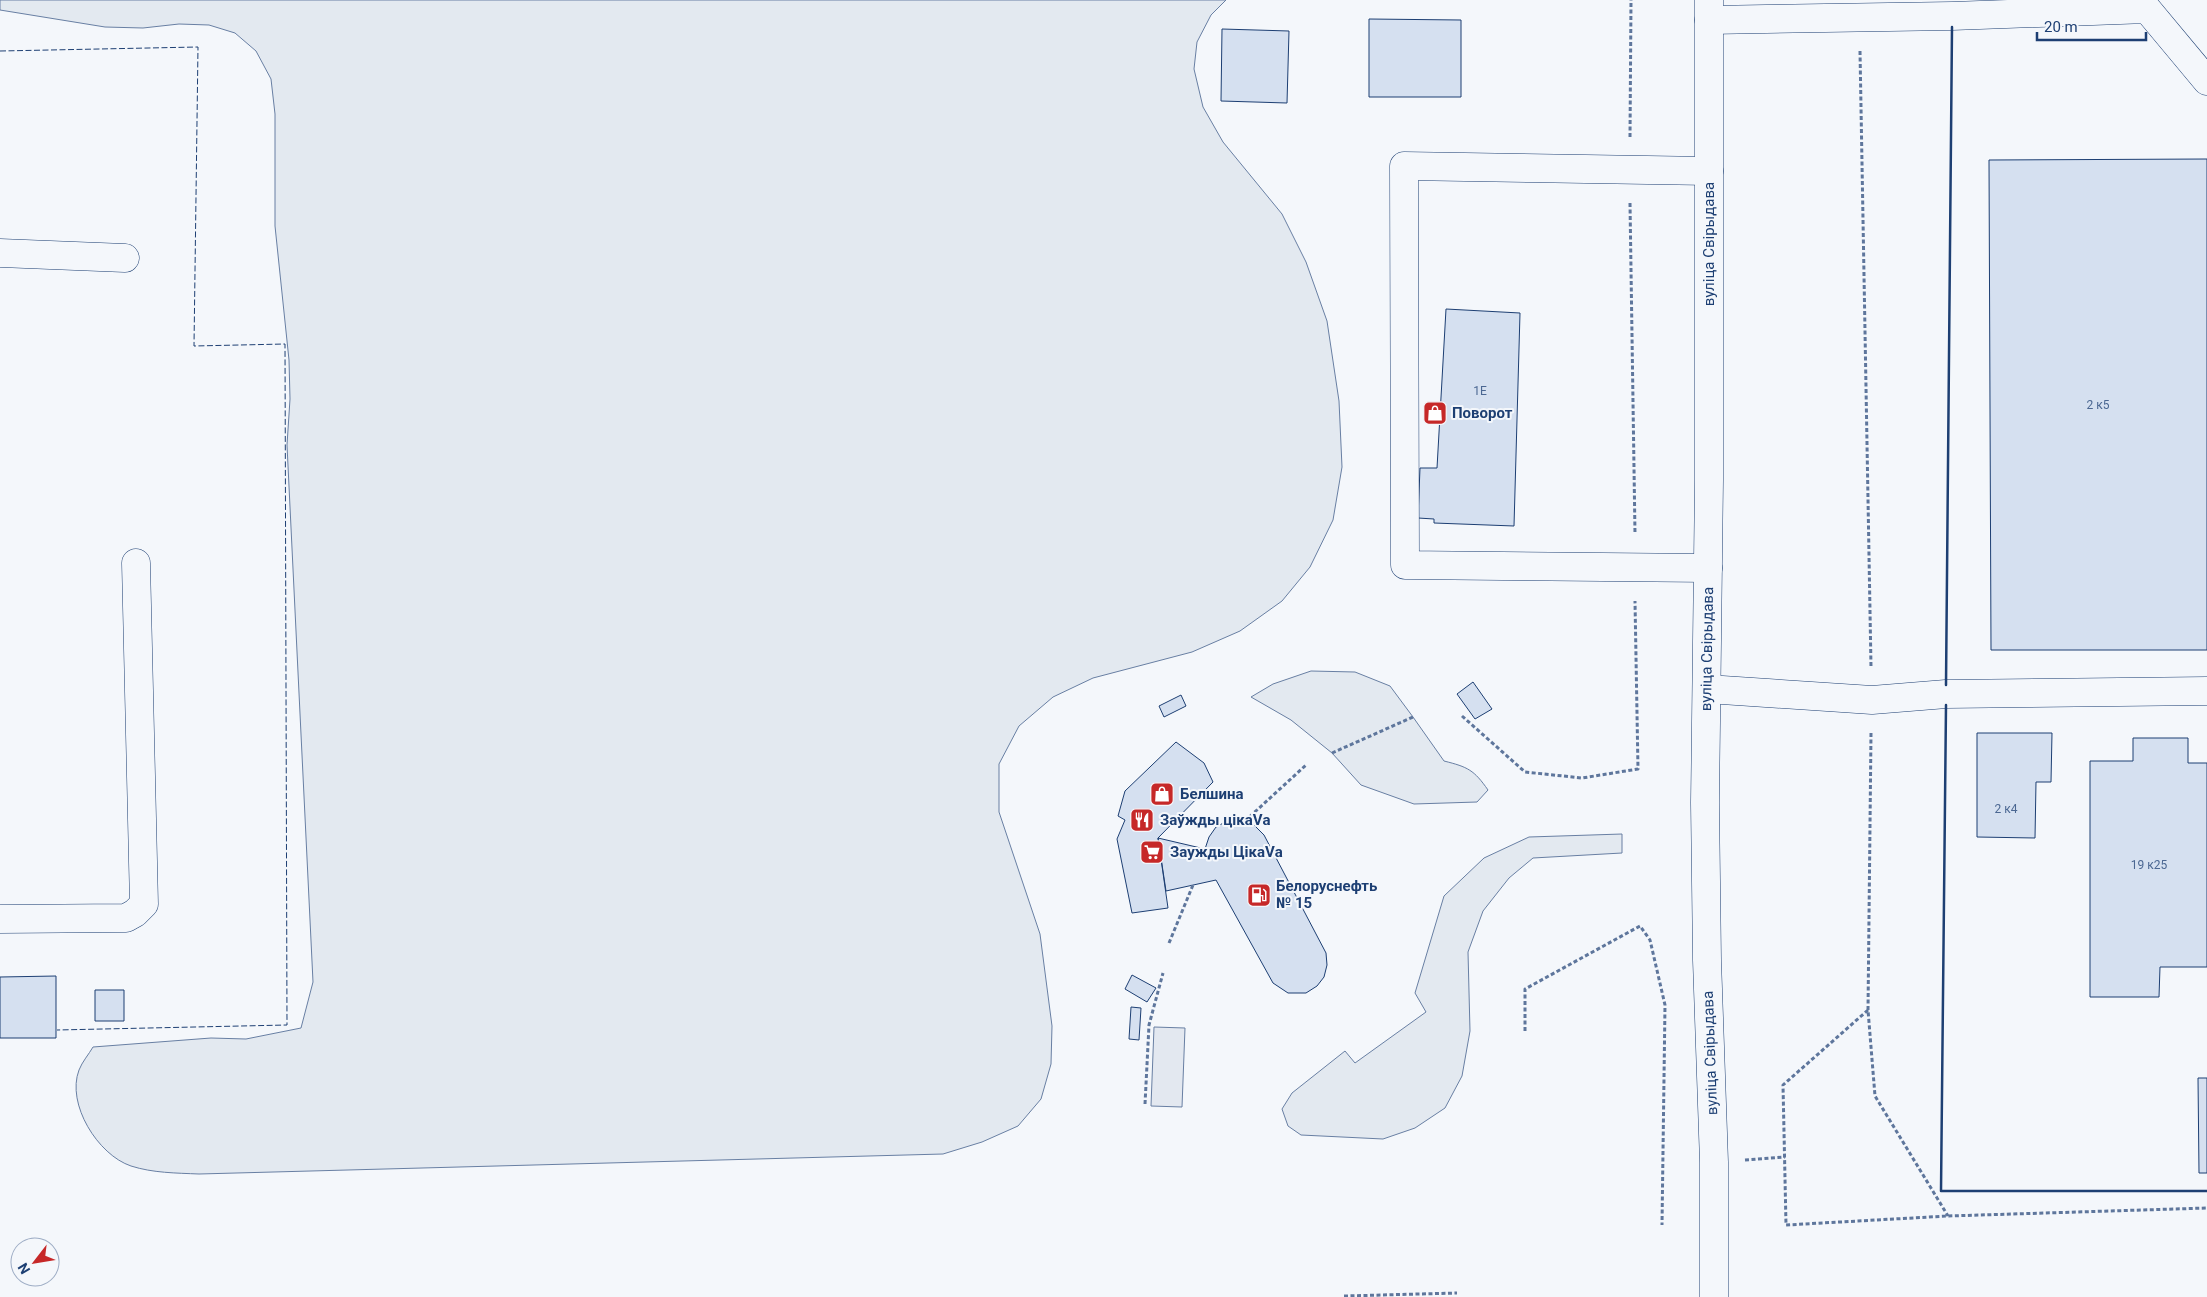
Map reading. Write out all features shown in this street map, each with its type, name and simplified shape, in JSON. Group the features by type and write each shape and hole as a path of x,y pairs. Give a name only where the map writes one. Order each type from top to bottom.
{"main road":[{"path":"1709,10 1859,18 2147,9 2207,81"},
{"name":"вуліца Свірыдава","path":"1709,10 1708,568 1705,803 1707,960 1714,1162 1714,1297"},
{"path":"1708,568 1405,565 1404,166 1709,170"},
{"path":"0,253 125,258"},
{"path":"0,920 126,918 135,914 144,904 136,563"},
{"path":"1707,689 1872,700 1946,694 2207,691"}],"path":[{"path":"1462,716 1525,772 1582,778 1638,768 1630,169 1631,0"},
{"path":"1859,18 1872,700 1868,1010 1876,1096 1948,1216"},
{"path":"1332,752 1414,717"},
{"path":"1245,820 1306,765"},
{"path":"1170,943 1193,885"},
{"path":"1525,1031 1524,989 1640,926 1650,940 1665,1004 1662,1225"},
{"path":"1145,1104 1150,1024 1163,973"},
{"path":"1868,1010 1783,1085 1786,1224 1948,1216 2207,1208"},
{"path":"1344,1296 1457,1293"}],"shaded area":[{"path":"0,0 1226,0 1211,15 1197,42 1194,69 1203,107 1223,142 1282,214 1306,262 1327,321 1339,401 1342,467 1333,520 1310,567 1282,601 1240,631 1192,652 1093,678 1053,697 1019,726 999,764 999,812 1040,934 1052,1026 1051,1064 1041,1099 1018,1126 982,1142 943,1154 199,1174 156,1171 131,1166 107,1151 97,1140 81,1112 77,1098 76,1083 80,1067 93,1047 211,1038 246,1039 301,1028 313,982 287,445 290,399 289,360 275,226 275,114 271,79 256,51 235,33 209,25 179,24 143,28 105,27 0,10"},
{"path":"1311,671 1355,672 1390,686 1444,761 1470,770 1488,790 1477,802 1414,804 1361,785 1332,753 1291,720 1251,697 1273,684"},
{"path":"1622,834 1622,853 1533,858 1509,878 1483,911 1468,952 1470,1031 1462,1076 1445,1108 1415,1128 1383,1139 1301,1135 1288,1126 1282,1109 1292,1093 1345,1051 1355,1063 1426,1012 1415,993 1444,896 1484,858 1529,837"},
{"path":"1154,1027 1185,1028 1182,1107 1151,1106"}],"building":[{"path":"1369,19 1461,20 1461,97 1369,97"},
{"path":"1222,29 1289,31 1287,103 1221,101"},
{"path":"2207,159 2207,650 1991,650 1989,160"},
{"path":"1446,309 1520,313 1514,526 1434,523 1434,519 1418,518 1420,468 1437,468"},
{"path":"1473,682 1492,709 1475,719 1457,694"},
{"path":"1181,695 1186,706 1164,717 1159,706"},
{"path":"1977,733 2052,733 2051,782 2036,782 2035,838 1977,837"},
{"path":"2133,738 2188,738 2188,763 2207,763 2207,967 2160,967 2159,997 2090,997 2090,761 2133,761"},
{"path":"1176,742 1204,763 1213,782 1158,838 1168,908 1132,913 1117,839 1125,820 1118,816 1125,791"},
{"path":"1239,819 1251,822 1264,835 1326,953 1327,965 1324,977 1317,986 1306,993 1288,993 1273,983 1216,880 1166,891 1158,838 1205,849 1209,837 1216,827 1227,821"},
{"path":"1132,975 1156,988 1147,1002 1125,989"},
{"path":"56,976 56,1038 0,1038 0,977"},
{"path":"95,990 124,990 124,1021 95,1021"},
{"path":"1131,1007 1141,1008 1139,1040 1129,1039"},
{"path":"2198,1078 2207,1078 2207,1173 2199,1173"}],"fence":[{"path":"0,51 198,47 194,346 285,344 287,1025 57,1030"}],"wall":[{"path":"1946,685 1952,27"},
{"path":"1946,705 1941,1191 2207,1191"}],"place":[{"name":"Поворот","path":"1435,413"},
{"name":"Белшина","path":"1162,794"},
{"name":"Заўжды цікаVа","path":"1142,820"},
{"name":"Заужды ЦікаVа","path":"1152,852"},
{"name":"Белоруснефть № 15","path":"1259,895"}]}
